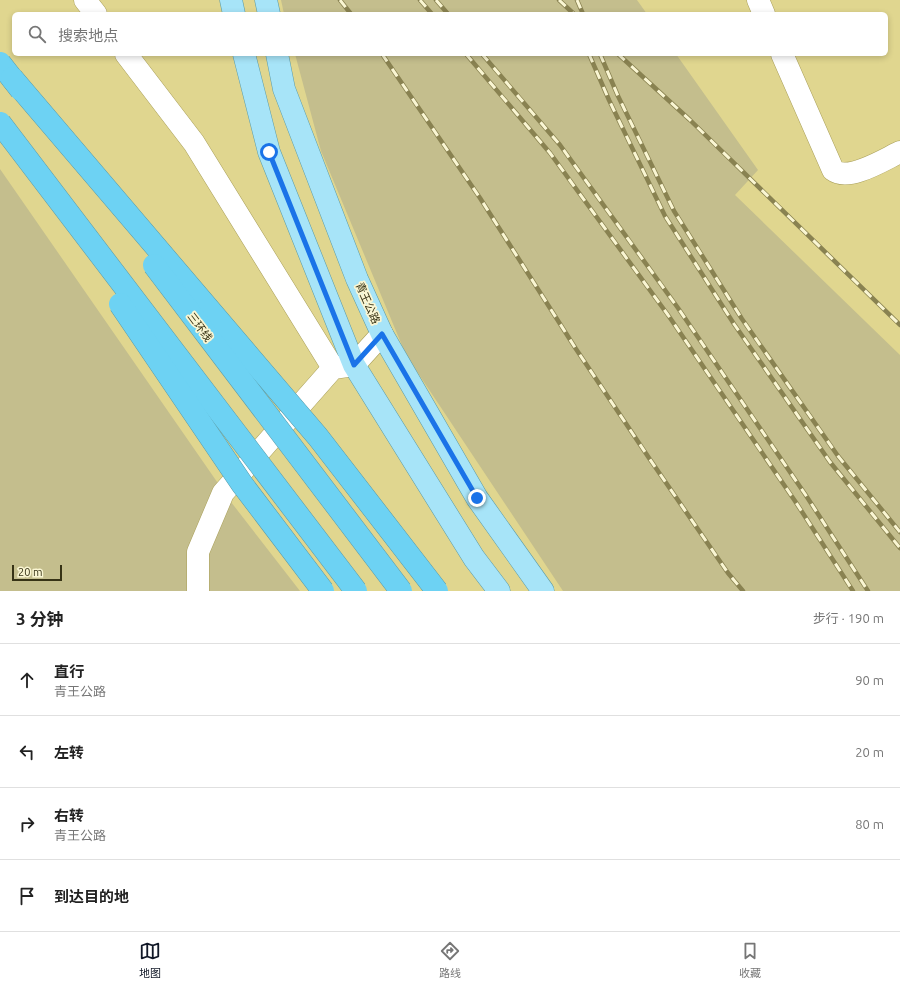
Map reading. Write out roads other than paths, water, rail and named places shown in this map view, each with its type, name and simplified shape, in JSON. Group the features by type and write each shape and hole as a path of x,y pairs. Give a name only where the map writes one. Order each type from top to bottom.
{"highway":[{"name":"三环线","path":"6,70 401,591"},
{"path":"6,70 318,437 437,591"},
{"path":"0,124 242,484 323,591"},
{"path":"0,124 356,591"}],"main road":[{"path":"231,0 234,12"},
{"path":"266,0 269,12"},
{"path":"245,56 269,152 354,365 474,558 499,591"},
{"name":"青王公路","path":"277,56 284,89 357,279 382,334 477,498 543,591"}],"street":[{"path":"85,0 94,12"},
{"path":"758,0 763,12"},
{"path":"128,56 194,143 333,368"},
{"path":"783,56 832,170 838,174 851,174 900,152"},
{"path":"198,591 198,552 223,493 333,368 354,365 382,334"}],"railway":[{"path":"340,0 349,12"},
{"path":"420,0 430,12"},
{"path":"436,0 446,12"},
{"path":"559,0 572,12"},
{"path":"577,0 582,12"},
{"path":"383,56 480,198 576,349 649,458 728,573 743,591"},
{"path":"468,56 550,153 668,315 795,501 853,591"},
{"path":"484,56 560,145 678,308 805,494 868,591"},
{"path":"590,56 609,100 665,216 734,324 830,462 900,548"},
{"path":"601,56 618,96 674,211 742,319 838,456 900,532"},
{"path":"620,56 690,120 900,325"}]}
